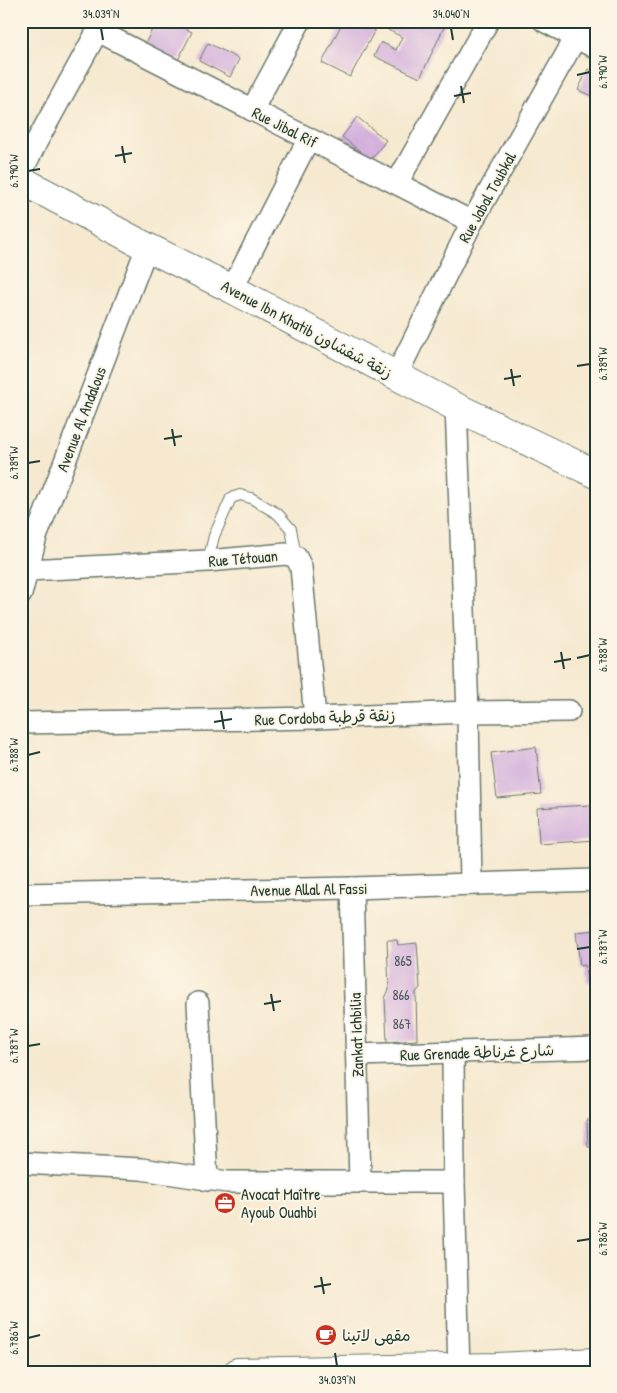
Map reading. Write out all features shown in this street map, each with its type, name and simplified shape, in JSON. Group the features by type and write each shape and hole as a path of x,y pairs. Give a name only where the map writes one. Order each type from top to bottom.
{"street":[{"path":"252,110 300,21"},
{"path":"397,183 488,21"},
{"path":"544,21 580,30 596,48"},
{"path":"21,173 101,26"},
{"name":"Rue Jibal Rif","path":"101,26 308,140 472,222"},
{"name":"Rue Jabal Toubkal","path":"396,376 472,222 580,30"},
{"path":"232,289 308,140"},
{"name":"Avenue Ibn Khatib زنقة شفشاون","path":"21,180 456,407 596,474"},
{"name":"Avenue Al Andalous","path":"21,594 27,570 29,534 147,247"},
{"path":"456,407 468,712 471,884"},
{"name":"Rue Tétouan","path":"27,570 208,561 286,554 296,557 301,567 315,718"},
{"name":"Rue Cordoba زنقة قرطبة","path":"21,723 569,711"},
{"name":"Avenue Allal Al Fassi","path":"21,894 352,888 596,880"},
{"name":"Zankat Ichbilia","path":"352,888 360,1181"},
{"path":"198,1003 207,1180"},
{"name":"Rue Grenade شارع غرناطة","path":"357,1055 596,1048"},
{"path":"453,1053 459,1370"},
{"path":"21,1163 141,1169 207,1180 254,1183 454,1182"},
{"path":"238,1372 459,1370 596,1362"}],"lane":[{"path":"208,561 214,536 231,498 240,495 251,498 278,514 291,529 296,557"}],"building":[{"path":"156,21 170,21 192,32 178,60 145,44"},
{"path":"343,21 368,21 377,26 350,77 322,63"},
{"path":"392,21 447,21 420,78 374,56 381,42 396,50 402,37 388,30"},
{"path":"208,43 239,59 230,77 199,61"},
{"path":"588,69 596,73 596,98 578,90"},
{"path":"357,117 386,140 371,160 342,137"},
{"path":"536,747 541,794 497,798 491,753"},
{"path":"591,805 590,807 596,806 596,840 539,844 537,808"},
{"path":"596,930 596,981 587,982 585,965 580,966 576,932"},
{"path":"387,940 397,940 398,945 417,943 420,988 416,992 417,1040 387,1042 385,998 389,990"},
{"path":"587,1120 596,1120 596,1147 588,1147"}],"place":[{"name":"Avocat Maître Ayoub Ouahbi","path":"225,1203"},
{"name":"مقهى لاتينا","path":"326,1335"}]}
